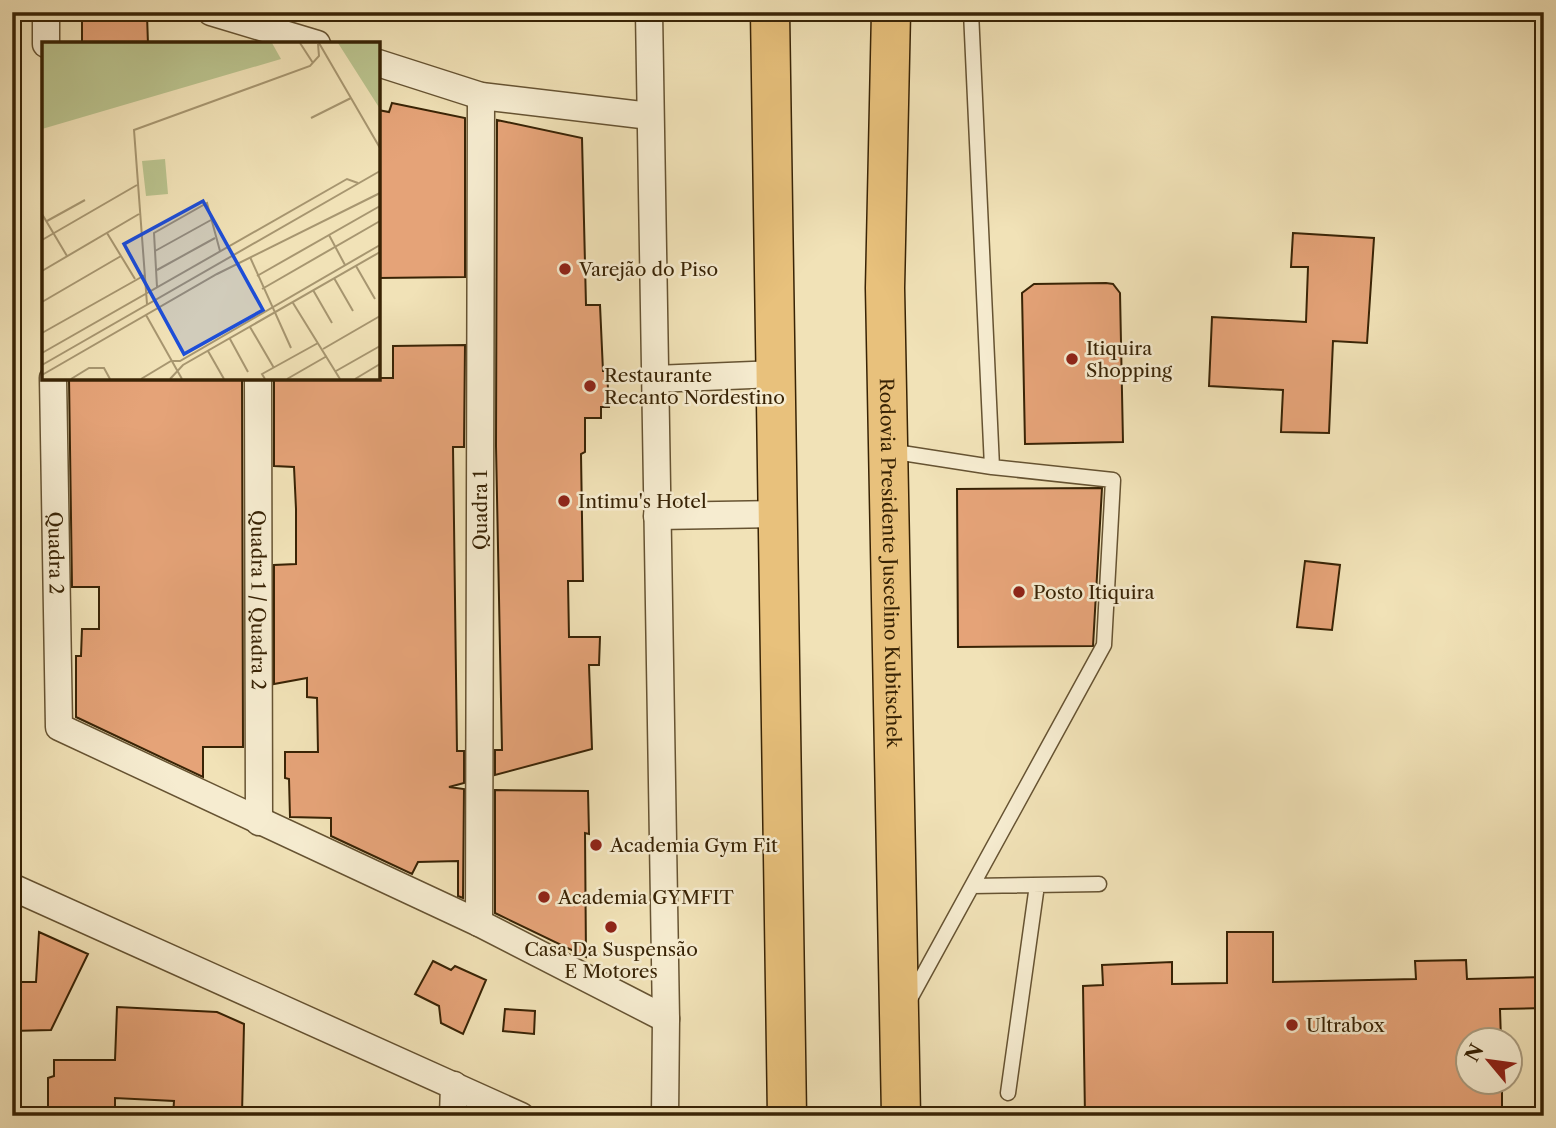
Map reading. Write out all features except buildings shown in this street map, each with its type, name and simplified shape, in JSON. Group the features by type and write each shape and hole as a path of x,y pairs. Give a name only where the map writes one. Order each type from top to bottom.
{"highway":[{"path":"771,12 787,1116"},
{"name":"Rodovia Presidente Juscelino Kubitschek","path":"891,12 885,288 901,1116"}],"street":[{"path":"46,12 46,42"},
{"path":"211,12 257,34 305,42"},
{"path":"649,12 666,1019 665,1116"},
{"path":"380,64 481,96 650,116"},
{"name":"Quadra 1","path":"479,923 481,96"},
{"path":"655,379 776,374"},
{"name":"Quadra 2","path":"53,380 59,727 259,821"},
{"name":"Quadra 1 / Quadra 2","path":"258,380 259,821"},
{"path":"657,516 778,514"},
{"path":"259,821 479,923 666,1019"},
{"path":"12,887 520,1116"},
{"path":"453,1116 454,1085"}],"lane":[{"path":"971,12 992,467"},
{"path":"888,450 992,467 1113,480 1104,645 899,1019"},
{"path":"972,886 1099,884"},
{"path":"1008,1093 1037,885"}],"place":[{"name":"Varejão do Piso","path":"565,269"},
{"name":"Itiquira Shopping","path":"1072,359"},
{"name":"Restaurante Recanto Nordestino","path":"590,386"},
{"name":"Intimu's Hotel","path":"564,501"},
{"name":"Posto Itiquira","path":"1019,592"},
{"name":"Academia Gym Fit","path":"596,845"},
{"name":"Academia GYMFIT","path":"544,897"},
{"name":"Casa Da Suspensão E Motores","path":"611,927"},
{"name":"Ultrabox","path":"1292,1025"}]}
